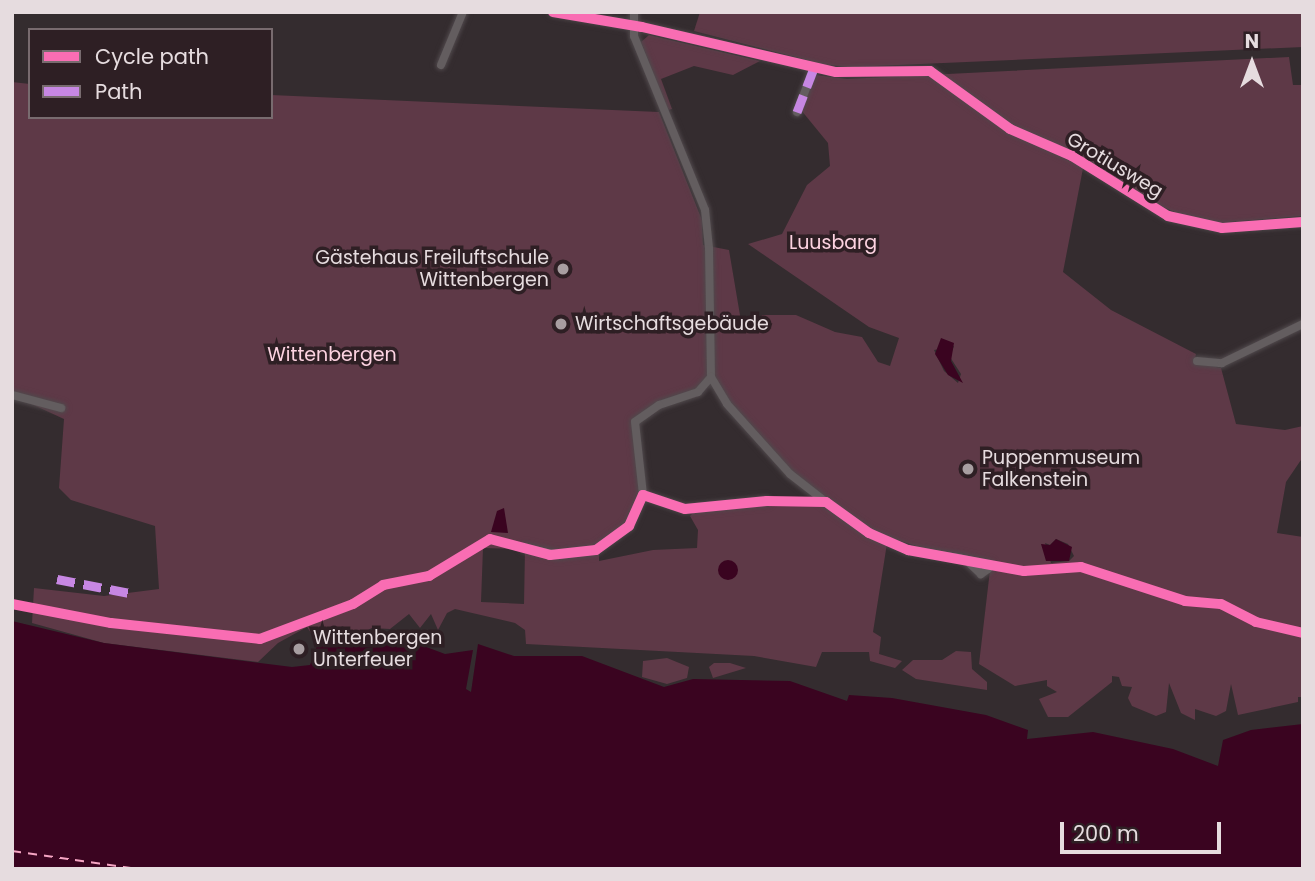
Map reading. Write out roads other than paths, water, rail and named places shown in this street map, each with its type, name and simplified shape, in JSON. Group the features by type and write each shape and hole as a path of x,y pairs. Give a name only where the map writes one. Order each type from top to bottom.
{"street":[{"path":"441,65 463,12"},
{"path":"553,12 633,27 814,68 797,112"},
{"path":"634,12 633,27 705,210 710,377 727,404 790,474 836,510 869,533 908,550 967,561"},
{"name":"Grotiusweg","path":"814,68 848,73 930,71 1010,129 1072,156 1168,216 1222,228 1303,222"},
{"path":"1197,361 1222,363 1303,324"},
{"path":"525,548 556,555 596,550 625,530 642,495 635,422 659,405 698,392 710,377"},
{"path":"12,395 61,408"},
{"path":"642,495 685,509 767,501"}],"place":[{"name":"Gästehaus Freiluftschule Wittenbergen","path":"563,269"},
{"name":"Wirtschaftsgebäude","path":"561,324"},
{"name":"Puppenmuseum Falkenstein","path":"968,469"},
{"name":"Wittenbergen Unterfeuer","path":"299,649"}],"park label":[{"name":"Luusbarg","path":"833,243"},
{"name":"Wittenbergen","path":"332,355"}]}
